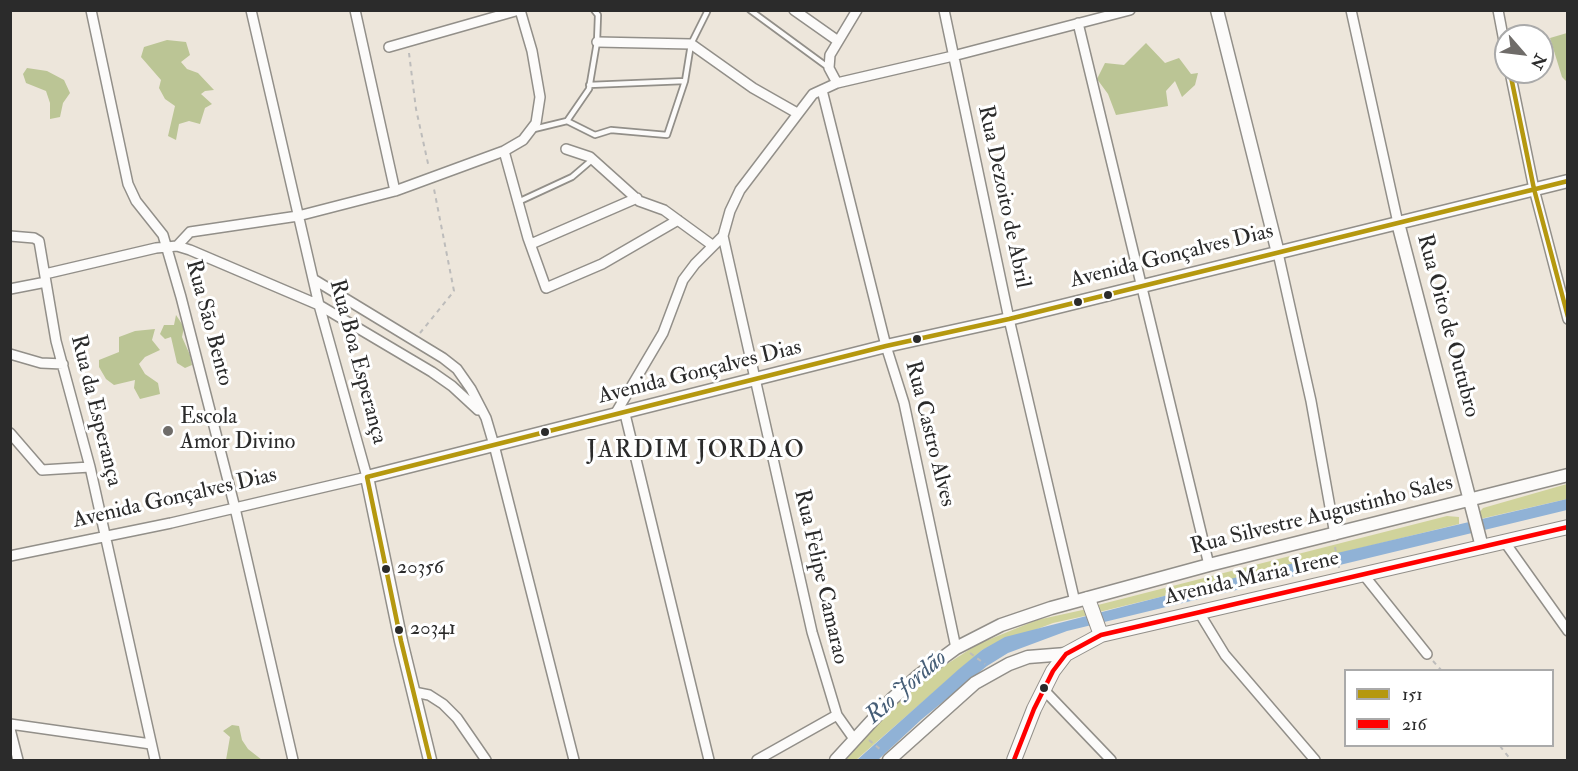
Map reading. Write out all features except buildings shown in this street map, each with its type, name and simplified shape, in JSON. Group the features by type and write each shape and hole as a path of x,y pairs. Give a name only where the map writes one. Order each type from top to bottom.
{"main road":[{"name":"Avenida Maria Irene","path":"1014,760 1043,689 1066,654 1100,633 1200,614 1481,543 1504,541 1568,527"},
{"path":"1084,602 1100,633"}],"street":[{"name":"Rua São Bento","path":"91,10 128,184 141,209 163,235 167,246 235,508 293,760"},
{"name":"Rua Boa Esperança","path":"251,10 318,305 367,477 430,760"},
{"path":"355,10 395,191"},
{"path":"177,246 190,232 298,216 432,179 504,151 523,140 534,126 540,97 532,51 519,10 388,47"},
{"path":"794,10 838,41"},
{"path":"829,68 830,55 857,10"},
{"name":"Rua Dezoito de Abril","path":"944,10 1009,319 1084,602"},
{"path":"709,760 619,415 663,333 683,280 712,245 723,236 740,190 813,94 829,86 953,57 1130,10"},
{"path":"1218,10 1278,253 1311,401 1334,539"},
{"name":"Rua Oito de Outubro","path":"1351,10 1398,223 1481,543"},
{"path":"1078,23 1209,565"},
{"path":"597,42 691,44 753,88 797,113"},
{"name":"Rua Castro Alves","path":"829,68 829,86 886,346 904,403 962,650"},
{"path":"1512,84 1534,189 1568,319"},
{"path":"566,149 593,159 637,198 664,210 712,245"},
{"path":"504,151 517,202 546,288 602,264 678,220"},
{"name":"Avenida Gonçalves Dias","path":"10,556 106,537 367,477 886,346 1009,319 1568,181"},
{"path":"531,244 637,198"},
{"name":"Rua da Esperança","path":"10,236 34,238 40,246 63,364 90,467 155,760"},
{"name":"Rua Felipe Camarao","path":"723,236 754,381 813,632 837,715 860,738"},
{"path":"10,289 167,246 177,246 318,305 432,372 452,386 486,418"},
{"path":"313,279 457,369 471,388 486,418 494,445 574,760"},
{"path":"10,354 41,363 63,364"},
{"path":"10,433 42,470 90,467"},
{"name":"Rua Silvestre Augustinho Sales","path":"836,760 860,738 892,699 1001,625 1209,565 1334,539 1471,504 1568,475"},
{"path":"1504,541 1568,631"},
{"path":"1363,574 1427,654"},
{"path":"1200,614 1225,655 1315,760"},
{"path":"888,757 975,684 1009,664 1028,657 1066,654"},
{"path":"1043,689 1111,760"},
{"path":"414,692 429,695 443,704 457,718 486,760"},
{"path":"757,760 837,715"},
{"path":"10,724 151,744"},
{"path":"10,729 18,760"}],"lane":[{"path":"567,121 590,85 597,42 598,15 594,10"},
{"path":"750,10 829,68"},
{"path":"534,126 567,121 595,135 611,130 667,135 686,81 691,44 707,12"},
{"path":"590,85 686,81"},
{"path":"517,202 572,177 593,159"}],"path":[{"path":"408,41 416,109 454,291 447,302 438,309 416,342"},
{"path":"1334,539 1340,571"},
{"path":"962,650 989,667"},
{"path":"860,738 888,757"},
{"path":"1501,747 1511,760"}],"green space":[{"path":"1568,33 1567,82 1562,77 1554,51 1554,37"},
{"path":"167,40 186,42 190,55 181,62 187,69 198,73 214,90 201,94 212,104 205,108 200,124 189,121 179,124 176,140 168,136 175,106 165,99 159,88 161,80 141,57 144,47"},
{"path":"1146,43 1165,63 1179,58 1191,74 1198,73 1195,85 1182,97 1175,81 1166,91 1168,106 1116,115 1108,94 1097,79 1105,63 1124,65"},
{"path":"27,68 47,71 64,80 70,93 63,103 60,117 50,119 50,103 46,91 26,83 23,74"},
{"path":"176,315 184,327 182,337 192,365 185,368 177,363 171,337 165,339 160,334 164,325 174,325"},
{"path":"155,329 152,340 160,350 145,357 139,364 145,374 158,383 160,394 140,399 134,388 135,380 114,385 106,379 99,367 99,360 119,352 119,337 135,331"},
{"path":"1567,484 1567,499 1480,519 1479,513 1483,508"},
{"path":"1447,516 1459,517 1459,524 1099,612 1098,605"},
{"path":"1087,609 1089,615 1053,623 982,650 856,760 846,760 874,725 924,679 978,644 1037,620"},
{"path":"232,725 239,726 242,740 248,749 262,760 226,760 230,737 223,731"}],"water":[{"name":"Rio Jordão","path":"1567,499 1567,510 1067,631 1008,653 987,666 922,719 878,760 857,760 959,669 982,650 1005,637 1269,569"}],"transit line":[{"name":"151","path":"1512,84 1534,189 1568,317"},
{"name":"151","path":"430,760 401,641 367,477 886,346 1009,319 1568,181"},
{"name":"216","path":"1014,760 1034,709 1053,671 1066,654 1101,635 1568,527"}],"place":[{"name":"Escola Amor Divino","path":"168,431"},
{"name":"20356","path":"386,569"},
{"name":"20341","path":"399,630"}],"district":[{"name":"JARDIM JORDAO","path":"696,452"}]}
